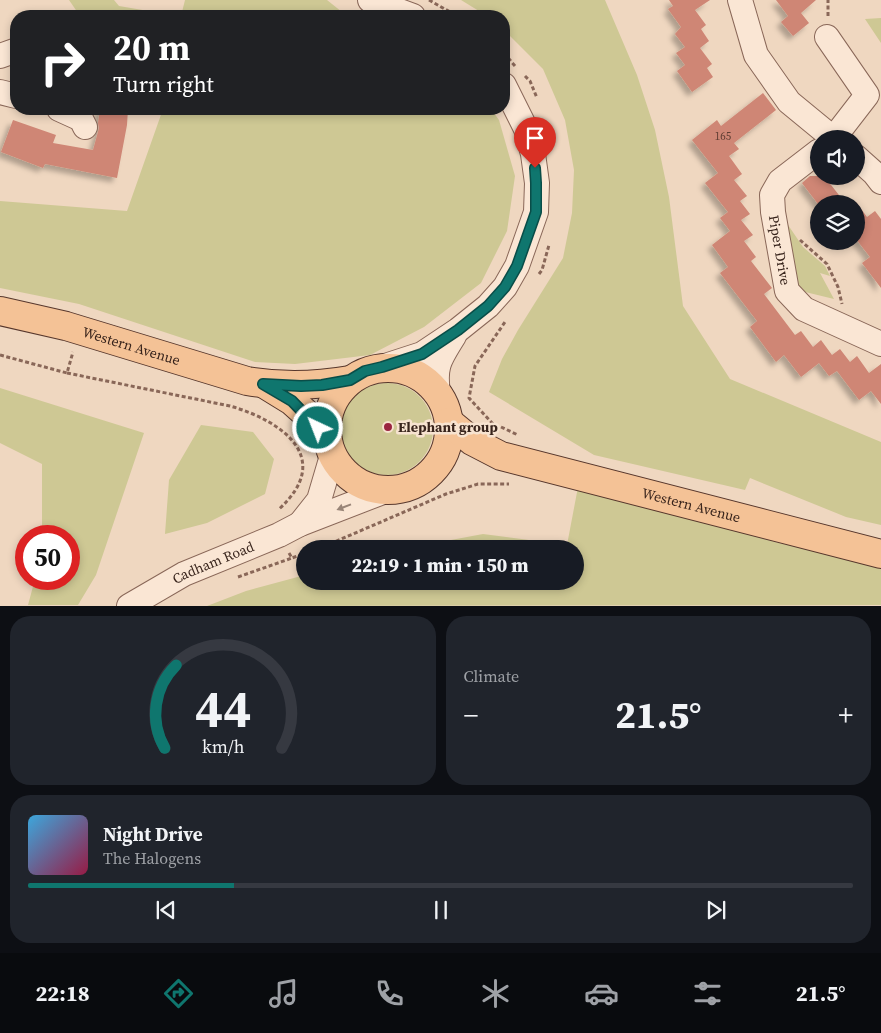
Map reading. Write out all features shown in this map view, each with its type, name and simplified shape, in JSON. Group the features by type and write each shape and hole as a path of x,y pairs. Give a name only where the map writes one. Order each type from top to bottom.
{"main road":[{"name":"Western Avenue","path":"0,311 78,330 247,381 263,384"},
{"path":"263,384 292,401 311,418 342,470 355,481 370,488 388,490 404,488 420,481 433,470 443,456 448,440 449,422 446,407 438,393 423,378 403,369 382,367 365,371 350,380 338,391 330,405 326,421 329,447"},
{"path":"263,384 315,385 350,380"},
{"name":"Western Avenue","path":"449,422 472,441 501,456 881,554"},
{"name":"Western Avenue","path":"433,470 465,460 501,456"}],"street":[{"path":"370,0 397,10"},
{"path":"740,0 756,56 789,102 823,130"},
{"path":"827,37 867,95 841,130"},
{"path":"382,367 422,354 458,330 488,306 505,287 517,266 536,212 536,183 533,154 526,129 510,95"},
{"path":"73,115 81,119 85,127"},
{"name":"Piper Drive","path":"810,158 780,181 772,195 773,212 787,291 804,309 881,344"},
{"path":"865,164 874,172 881,182"},
{"path":"438,393 435,374 440,359 458,330"},
{"name":"Cadham Road","path":"289,530 319,500 329,447"},
{"name":"Cadham Road","path":"129,606 184,574 388,490"}],"path":[{"path":"429,0 446,10"},
{"path":"798,236 802,243 827,264 838,287 848,328"},
{"path":"68,374 78,330"},
{"path":"0,355 68,374 244,410 273,423 288,434 299,449 302,462 301,476 291,498 274,513 289,530"},
{"path":"339,540 446,494 478,484 517,484"}],"shaded area":[{"path":"69,0 114,0 119,6 143,10 76,10"},
{"path":"185,0 327,0 340,10 182,10"},
{"path":"461,0 605,0 637,75 655,130 669,197 683,306 730,379 881,442 881,525 846,517 750,478 745,490 594,455 489,392 502,359 518,330 563,258 572,213 574,170 565,120 543,69 510,36 510,10 477,10"},
{"path":"881,18 881,43 865,19"},
{"path":"161,115 495,115 499,120 515,176 507,231 481,283 424,327 370,355 295,364 255,362 79,304 0,288 0,201 127,211"},
{"path":"784,219 803,247 825,266 830,276 820,273 834,299 797,290"},
{"path":"387,383 405,387 419,397 429,411 433,429 429,447 419,461 405,471 387,475 369,471 355,461 345,447 341,429 345,411 355,397 369,387"},
{"path":"0,388 144,433 96,575 78,605 28,605 32,590 80,590 80,525 42,525 42,464 0,443"},
{"path":"201,425 253,432 274,459 265,494 207,523 165,534 169,480"},
{"path":"578,487 779,543 881,566 881,605 207,606 246,591 296,577 296,590 584,590 584,540 568,540"},
{"path":"483,534 529,540 451,540"}],"building":[{"path":"669,0 710,0 695,10 706,25 701,29 709,41 700,48 712,64 707,68 713,77 692,92 677,71 685,65 676,53 685,47 675,34 681,27 668,9 673,6"},
{"path":"776,0 816,0 801,13 809,23 793,36 781,22 788,16"},
{"path":"763,93 776,110 734,143 739,149 729,156 742,174 734,180 747,196 740,201 750,214 741,220 753,235 744,241 756,257 751,261 772,288 764,294 795,335 801,331 813,347 821,340 832,355 840,349 850,362 857,356 869,373 881,364 881,404 871,391 859,400 837,371 829,376 819,363 801,377 784,355 776,362 750,327 757,321 720,273 728,267 712,245 730,231 720,218 728,212 705,183 718,173 692,140 717,120 721,126"},
{"path":"99,115 128,115 117,178 45,164 43,168 1,152 13,120 56,135 53,143 93,150 99,128"},
{"path":"810,176 810,185 831,185 839,195 811,195 802,183"},
{"path":"875,211 881,219 881,288 862,263 870,257 865,250 865,214 867,217"}],"place":[{"name":"Elephant group","path":"388,427"}],"route":[{"path":"318,428 311,418 292,401 263,384 301,386 322,385 350,380 365,371 422,354 458,330 488,306 505,287 517,266 536,212 535,168"}]}
